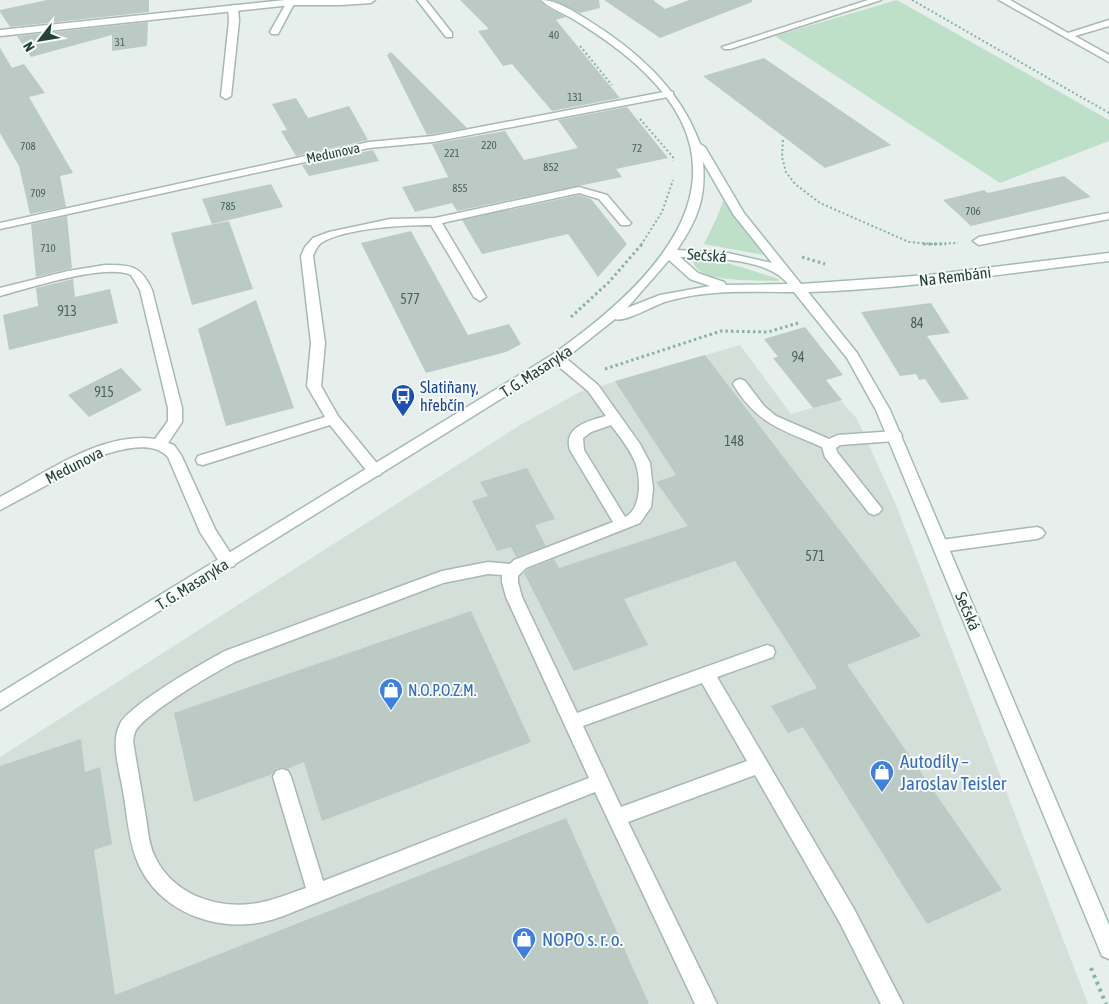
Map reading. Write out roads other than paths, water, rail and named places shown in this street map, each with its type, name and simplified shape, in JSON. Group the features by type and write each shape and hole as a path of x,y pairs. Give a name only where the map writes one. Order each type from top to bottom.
{"street":[{"path":"0,33 291,2 371,0"},
{"path":"421,0 449,35"},
{"name":"T. G. Masaryka","path":"0,702 557,358 583,340 641,290 668,254 690,219 699,184 697,152 681,112 649,70 615,41 574,15 545,0"},
{"path":"727,47 877,0"},
{"path":"1003,0 1109,59"},
{"path":"275,32 291,2"},
{"path":"226,96 234,22 233,8"},
{"path":"1067,36 1109,23"},
{"name":"Medunova","path":"0,226 368,145 433,139 669,94"},
{"name":"Sečská","path":"681,112 733,204 852,356 870,386 895,436 1109,949"},
{"path":"375,471 334,418 314,386 318,343 307,265 308,251 317,241 333,234 390,222 435,221 579,190 603,196 625,223"},
{"path":"979,241 1109,216"},
{"path":"435,221 480,297"},
{"name":"Sečská","path":"668,254 727,256 763,264 795,282"},
{"name":"Sečská","path":"668,254 700,280 717,285 736,287"},
{"name":"Na Rembáni","path":"795,282 896,282 1109,257"},
{"path":"0,292 101,269 124,269 138,275 146,290 174,401 175,422 159,444 169,449 174,455 208,532 228,562"},
{"name":"Sečská","path":"583,340 623,315 655,302 701,290 795,282"},
{"path":"557,358 593,388 635,448 643,463 646,499 640,514 622,525 530,559 512,570 488,568 442,577 231,656 211,666 142,712 127,727 124,741 142,849 154,874 171,892 184,901 208,911 236,915 269,910 316,893 600,782"},
{"path":"740,384 759,409 771,420 830,445"},
{"path":"204,460 334,418"},
{"path":"614,419 582,430 573,440 577,450 622,525"},
{"path":"830,445 838,440 895,436"},
{"name":"Medunova","path":"0,504 106,448 134,442 159,444"},
{"path":"830,445 830,453 874,509"},
{"path":"941,546 1037,533"},
{"path":"512,570 509,580 514,596 616,818 706,1004"},
{"path":"572,722 767,652"},
{"path":"706,674 847,916 892,1004"},
{"path":"616,818 759,765"},
{"path":"282,777 316,893"}],"place":[{"name":"Slatiňany, hřebčín","path":"403,417"},
{"name":"N.O.P.O.Z.M.","path":"391,711"},
{"name":"Autodíly – Jaroslav Teisler","path":"882,793"},
{"name":"NOPO s. r. o.","path":"524,960"}]}
